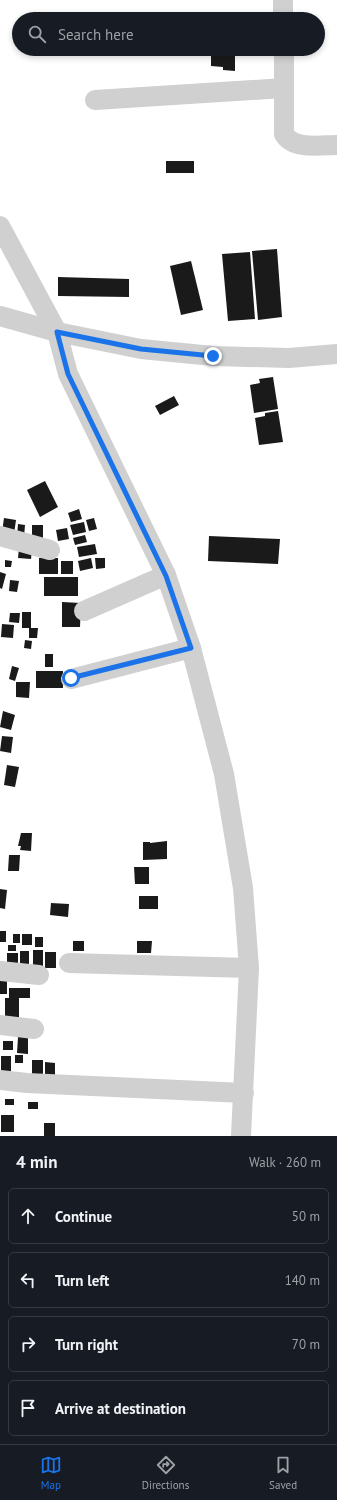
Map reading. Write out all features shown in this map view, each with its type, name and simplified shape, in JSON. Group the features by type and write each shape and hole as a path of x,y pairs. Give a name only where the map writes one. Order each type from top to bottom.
{"street":[{"path":"283,0 283,12"},
{"path":"284,56 284,134 287,139 301,145 337,145"},
{"path":"95,100 284,88"},
{"path":"0,226 57,332 68,374 166,576 191,648 224,774 243,888 249,968 241,1136"},
{"path":"1,320 141,349 213,356 290,358 337,354"},
{"path":"0,536 50,550"},
{"path":"84,611 166,576"},
{"path":"71,678 191,648"},
{"path":"70,963 249,968"},
{"path":"0,971 39,974"},
{"path":"0,1025 34,1029"},
{"path":"0,1080 27,1083 244,1093"}],"building":[{"path":"211,56 235,56 235,71 223,70 223,67 211,66"},
{"path":"166,161 194,161 194,173 166,173"},
{"path":"277,249 282,317 258,320 252,251"},
{"path":"250,252 255,319 228,321 222,254"},
{"path":"191,261 203,310 181,315 170,266"},
{"path":"58,277 129,279 129,297 58,296"},
{"path":"273,377 278,409 254,413 250,385 260,383 259,379"},
{"path":"174,396 179,405 160,415 155,406"},
{"path":"278,411 283,442 259,445 255,418 265,416 265,413"},
{"path":"45,481 58,507 40,517 27,490"},
{"path":"79,509 82,519 71,522 68,513"},
{"path":"4,518 16,520 14,534 2,532"},
{"path":"94,518 97,529 89,531 86,520"},
{"path":"84,522 86,532 73,535 70,525"},
{"path":"18,524 25,525 24,537 17,536"},
{"path":"32,525 43,525 43,539 32,538"},
{"path":"67,528 69,539 58,541 56,530"},
{"path":"85,535 87,542 75,545 73,538"},
{"path":"209,536 280,539 278,564 208,561"},
{"path":"95,544 97,554 79,557 77,547"},
{"path":"19,548 32,550 31,559 18,558"},
{"path":"39,558 58,558 58,574 39,574"},
{"path":"91,558 93,568 80,571 78,561"},
{"path":"95,558 105,558 105,568 96,569"},
{"path":"5,560 12,561 11,567 5,567"},
{"path":"61,561 73,561 73,574 61,574"},
{"path":"0,572 6,574 2,589 0,588"},
{"path":"44,577 78,577 78,596 44,596"},
{"path":"10,580 19,581 17,592 9,591"},
{"path":"62,602 81,603 80,627 62,627"},
{"path":"22,612 31,612 31,628 22,628"},
{"path":"10,613 20,613 19,623 9,622"},
{"path":"2,624 14,625 13,638 1,637"},
{"path":"29,628 38,628 37,638 29,638"},
{"path":"25,640 32,641 31,649 24,648"},
{"path":"45,654 53,654 53,667 45,667"},
{"path":"12,666 19,668 15,681 9,679"},
{"path":"36,671 63,671 63,688 36,688"},
{"path":"16,682 30,682 29,698 16,697"},
{"path":"3,711 15,715 11,730 0,727"},
{"path":"2,736 13,737 11,753 0,751"},
{"path":"7,765 19,767 15,787 4,785"},
{"path":"21,833 32,833 31,851 20,850 21,846 18,846"},
{"path":"167,841 167,859 143,860 143,842 150,843"},
{"path":"9,855 20,855 19,871 8,871"},
{"path":"134,867 149,867 149,884 135,884"},
{"path":"0,889 7,890 5,909 0,908"},
{"path":"139,896 158,896 158,909 139,909"},
{"path":"51,903 69,904 68,917 50,915"},
{"path":"0,931 6,931 6,942 0,942"},
{"path":"13,934 20,934 20,943 13,943"},
{"path":"22,934 32,934 32,945 22,945"},
{"path":"35,937 43,937 43,947 35,947"},
{"path":"73,941 84,941 84,951 73,951"},
{"path":"137,941 152,941 151,953 137,953"},
{"path":"8,945 16,945 16,951 8,951"},
{"path":"33,950 43,950 43,967 33,967"},
{"path":"20,951 29,951 29,965 20,965"},
{"path":"45,952 56,952 56,968 45,968"},
{"path":"7,953 18,953 18,966 7,966"},
{"path":"0,978 7,978 7,994 0,994"},
{"path":"9,988 30,988 30,998 9,998"},
{"path":"5,998 19,998 19,1017 5,1017"},
{"path":"18,1037 28,1037 28,1054 17,1053"},
{"path":"3,1041 13,1041 13,1050 3,1050"},
{"path":"15,1055 23,1055 23,1063 15,1063"},
{"path":"1,1056 11,1056 11,1074 1,1074"},
{"path":"32,1060 43,1060 43,1076 32,1076"},
{"path":"45,1062 55,1063 55,1077 45,1076"},
{"path":"5,1099 14,1099 14,1105 5,1105"},
{"path":"28,1102 38,1102 38,1109 28,1109"},
{"path":"1,1115 14,1115 14,1132 1,1132"},
{"path":"44,1123 55,1123 55,1136 44,1136"}],"route":[{"path":"71,678 191,648 166,576 68,374 57,332 141,349 213,356"}]}
